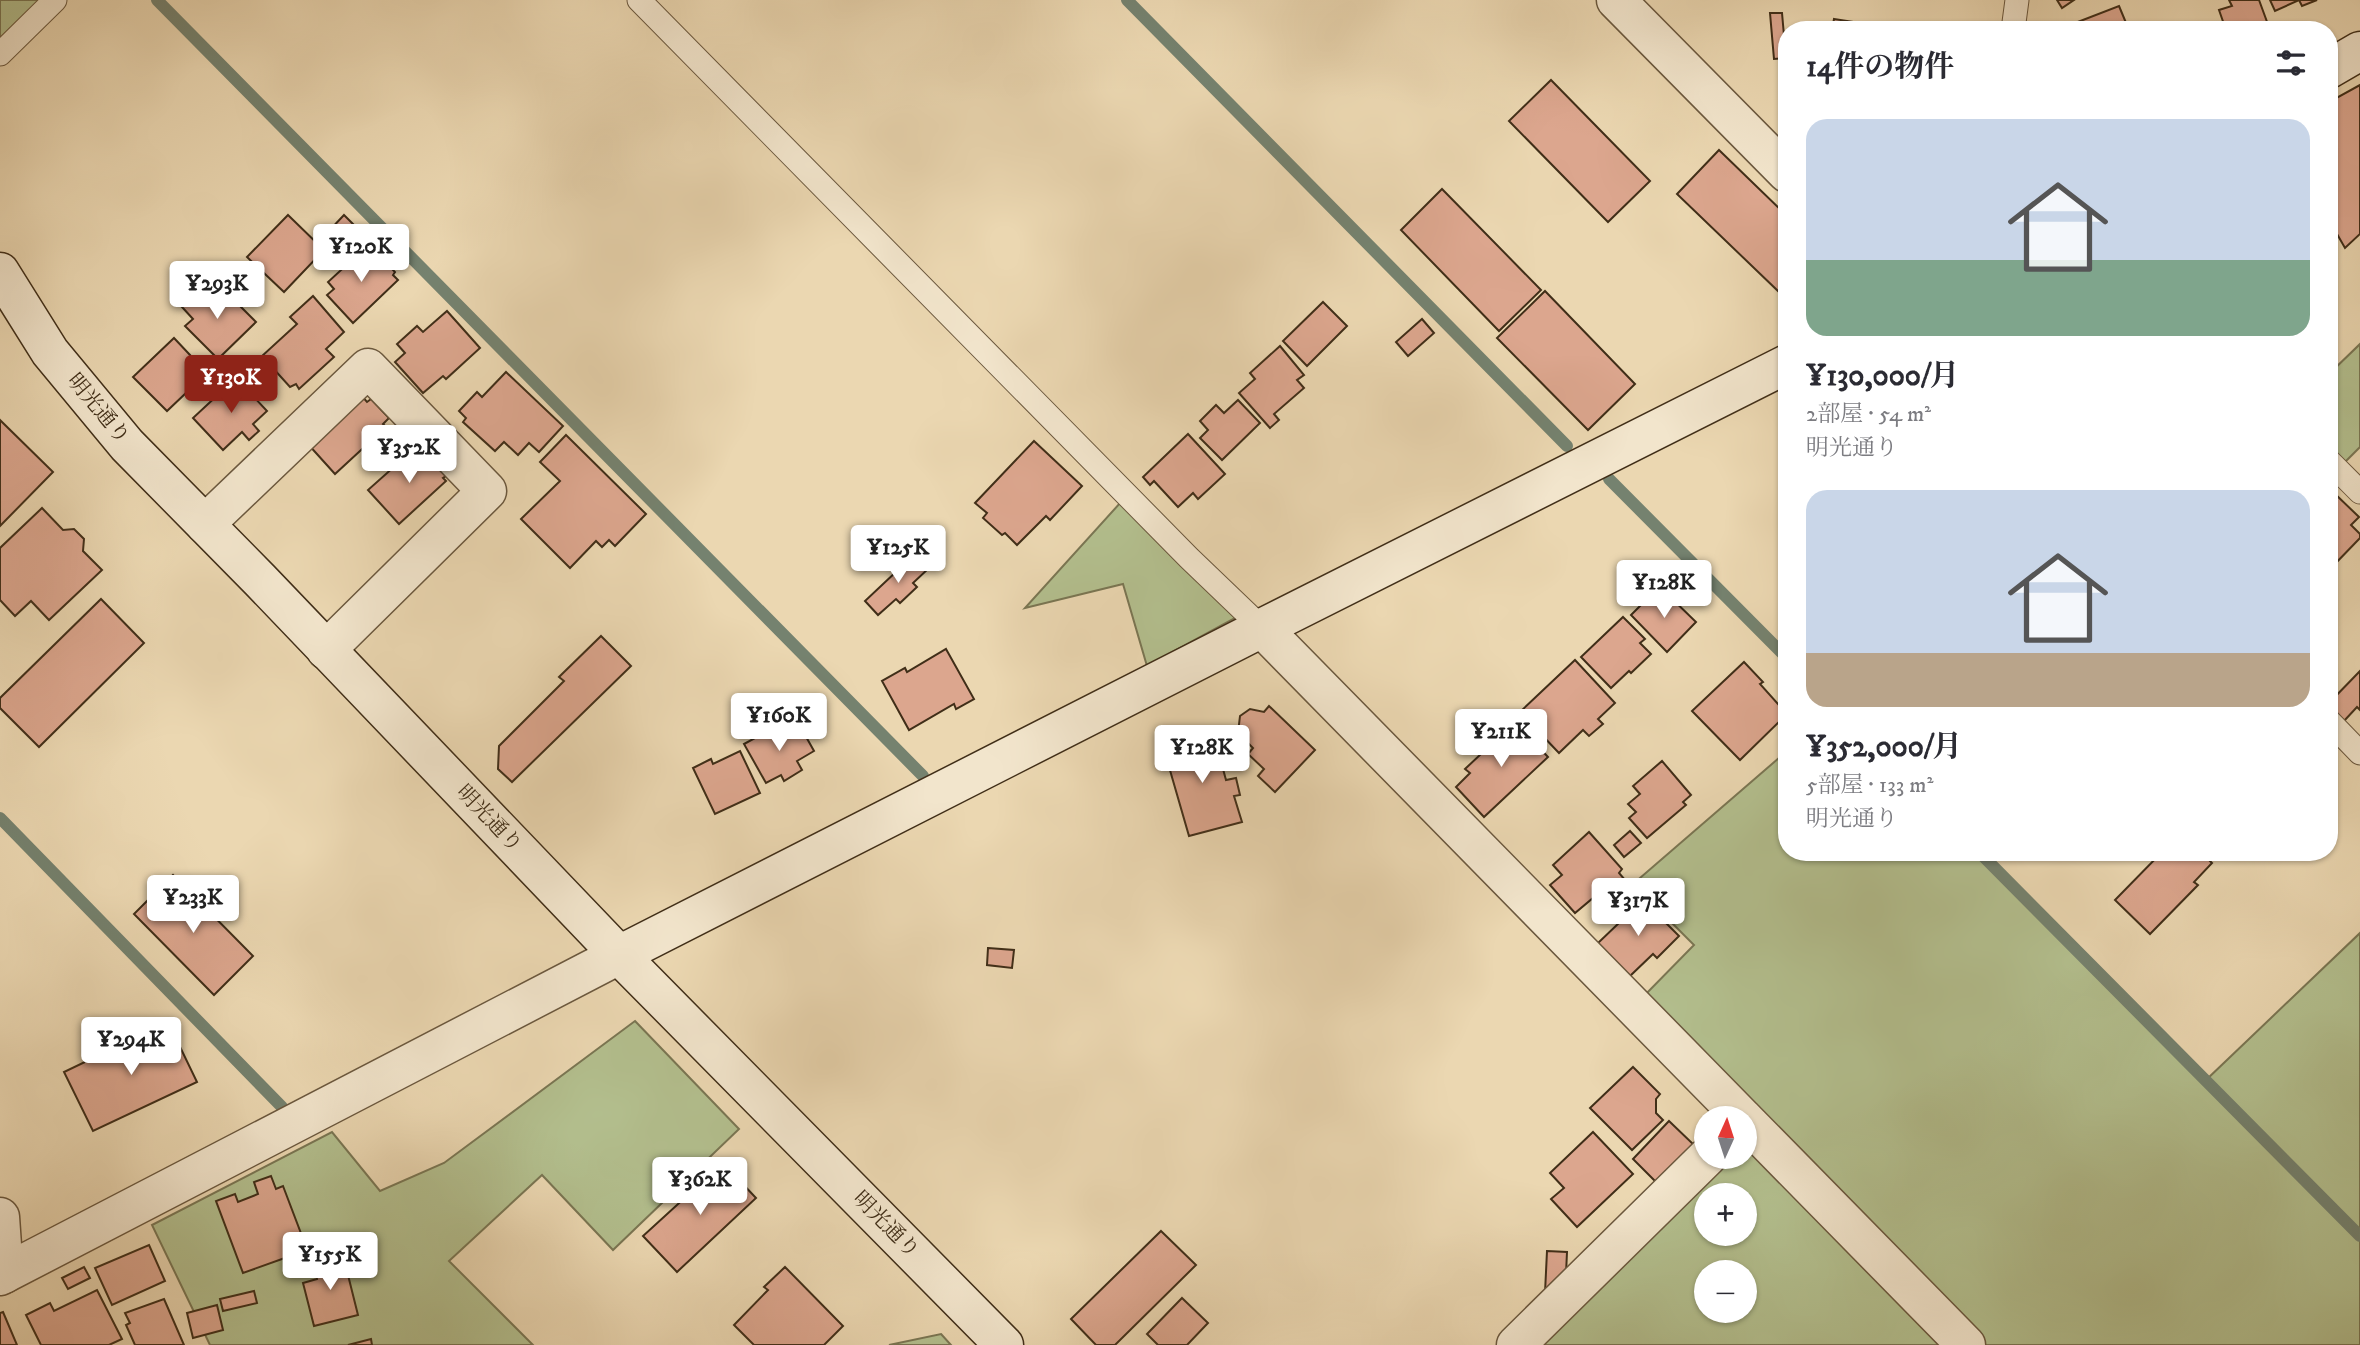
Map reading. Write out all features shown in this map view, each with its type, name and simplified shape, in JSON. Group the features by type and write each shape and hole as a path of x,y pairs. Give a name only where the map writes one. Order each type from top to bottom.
{"street":[{"path":"1616,0 1778,164"},
{"path":"2338,64 2360,51"},
{"name":"明光通り","path":"0,272 50,352 127,444 619,956 1004,1345"},
{"path":"205,524 368,368 487,491 326,650"},
{"path":"0,1217 2,1275 619,956 1778,369"},
{"path":"1262,628 1731,1106"},
{"path":"1757,1132 1966,1345"},
{"path":"1516,1345 1695,1169"}],"lane":[{"path":"0,54 55,0"},
{"path":"639,0 1189,558 1262,628"},
{"path":"2014,21 2017,0"},
{"path":"2338,470 2360,492"},
{"path":"2338,731 2360,752"}],"green space":[{"path":"0,0 45,0 0,46"},
{"path":"2360,344 2360,447 2344,463 2338,457 2338,365"},
{"path":"1121,502 1237,617 1147,666 1123,584 1025,608"},
{"path":"1778,759 1778,861 1988,861 2206,1080 2360,933 2360,1345 1978,1345 1757,1121 1757,1106 1742,1106 1639,1001 1694,945 1633,884"},
{"path":"635,1021 739,1129 613,1250 542,1175 449,1261 533,1345 210,1345 152,1225 332,1132 380,1191 444,1163"},
{"path":"1757,1148 1954,1345 1528,1345 1704,1169 1757,1169"},
{"path":"941,1334 951,1345 889,1345"}],"building":[{"path":"2057,0 2074,0 2062,8"},
{"path":"2229,0 2259,0 2267,21 2223,21 2219,10 2232,6"},
{"path":"2270,0 2299,0 2275,11"},
{"path":"2299,0 2317,0 2302,6"},
{"path":"2119,6 2125,21 2080,21"},
{"path":"1770,13 1782,13 1783,21 1778,21 1778,59 1774,59"},
{"path":"1551,80 1650,181 1608,222 1509,121"},
{"path":"2360,85 2360,234 2345,248 2338,236 2338,97"},
{"path":"1719,150 1778,207 1778,291 1677,194"},
{"path":"1442,189 1541,290 1499,331 1401,230"},
{"path":"288,215 324,250 284,292 247,257"},
{"path":"344,215 362,233 345,250 327,233"},
{"path":"365,248 369,252 373,249 395,272 393,275 398,280 353,323 327,295 334,289 328,282"},
{"path":"200,289 211,301 223,289 256,322 218,359 185,326 193,319 182,307"},
{"path":"1545,291 1635,384 1588,430 1497,338"},
{"path":"313,296 344,332 326,349 334,357 299,389 296,384 290,387 262,356 297,324 290,317"},
{"path":"1323,302 1347,326 1307,366 1283,341"},
{"path":"447,311 480,348 446,379 443,376 423,393 395,362 405,353 397,344 417,326 423,332"},
{"path":"1422,319 1434,333 1408,356 1396,342"},
{"path":"174,338 207,373 167,411 133,377"},
{"path":"1280,346 1304,375 1297,380 1304,388 1274,414 1279,420 1270,428 1239,393 1255,379 1250,373"},
{"path":"506,372 563,426 539,452 529,443 518,455 504,442 495,451 463,422 466,418 459,411 477,392 482,397"},
{"path":"236,378 267,411 253,424 259,431 249,440 242,432 223,450 193,418"},
{"path":"360,394 367,402 371,399 389,418 383,424 386,427 335,474 307,443"},
{"path":"1238,400 1260,423 1222,460 1200,438 1208,430 1200,421 1216,405 1224,413"},
{"path":"0,420 53,472 0,526"},
{"path":"408,428 417,437 397,456 389,447"},
{"path":"1188,434 1225,474 1198,499 1193,493 1178,507 1154,481 1150,485 1143,477"},
{"path":"566,435 646,514 615,546 609,540 602,547 596,541 570,568 521,519 560,481 540,462"},
{"path":"1034,441 1082,486 1050,520 1046,516 1017,545 983,518 987,513 975,503"},
{"path":"425,448 449,474 443,478 446,481 399,524 368,490 405,457 410,461"},
{"path":"2338,497 2359,517 2351,525 2360,534 2360,538 2338,561"},
{"path":"42,508 63,530 74,529 84,539 83,551 102,570 49,620 31,601 15,616 0,600 0,548"},
{"path":"915,554 929,568 913,583 917,587 900,603 896,599 878,615 865,601"},
{"path":"1664,591 1696,622 1667,652 1631,615 1650,596 1655,601"},
{"path":"101,599 144,643 39,747 0,708 0,698"},
{"path":"1623,617 1645,639 1640,643 1651,654 1611,688 1581,657"},
{"path":"601,636 631,666 512,782 498,769 499,746 564,681 559,677"},
{"path":"946,649 974,699 956,709 954,704 909,730 882,681 905,668 907,672"},
{"path":"1575,660 1615,703 1598,719 1603,724 1589,736 1583,730 1559,753 1520,712"},
{"path":"1744,662 1763,682 1760,684 1778,704 1778,723 1740,760 1692,711"},
{"path":"2360,671 2360,710 2357,707 2344,721 2338,715 2338,694"},
{"path":"1269,706 1315,750 1275,792 1258,776 1264,769 1248,754 1253,748 1238,733 1240,716 1250,709 1264,712"},
{"path":"1515,722 1548,757 1484,817 1456,787 1470,773 1465,769"},
{"path":"800,726 814,751 797,761 802,770 784,781 781,775 766,783 744,744 775,727 780,736"},
{"path":"1213,732 1226,780 1236,778 1240,795 1234,796 1242,822 1189,836 1163,746"},
{"path":"740,751 760,793 715,814 693,768 711,759 713,764"},
{"path":"1662,761 1691,795 1683,802 1686,805 1647,838 1629,818 1636,812 1628,804 1640,794 1633,786"},
{"path":"1630,831 1641,843 1624,857 1614,845"},
{"path":"1589,832 1622,869 1619,873 1625,880 1598,904 1593,898 1575,913 1550,885 1562,875 1553,865"},
{"path":"2153,861 2212,863 2194,882 2198,885 2150,934 2115,900"},
{"path":"173,875 253,956 214,995 134,914"},
{"path":"1643,900 1679,936 1657,958 1653,954 1630,976 1598,943"},
{"path":"988,948 1014,950 1012,968 987,965"},
{"path":"168,1022 197,1082 93,1131 64,1072"},
{"path":"1633,1067 1660,1094 1656,1099 1656,1113 1663,1120 1632,1150 1590,1108"},
{"path":"1669,1121 1694,1145 1657,1183 1633,1159"},
{"path":"1593,1132 1633,1174 1577,1227 1551,1199 1564,1188 1550,1173"},
{"path":"723,1163 756,1198 677,1272 643,1236"},
{"path":"271,1176 276,1189 283,1186 305,1244 295,1248 296,1254 243,1273 216,1201 235,1194 238,1202 258,1194 254,1182"},
{"path":"1161,1231 1196,1265 1115,1345 1096,1345 1071,1319"},
{"path":"149,1245 165,1281 112,1305 95,1268"},
{"path":"1547,1251 1567,1252 1566,1274 1545,1293"},
{"path":"343,1255 358,1315 314,1326 303,1283 317,1279 313,1263"},
{"path":"84,1267 90,1278 68,1289 62,1278"},
{"path":"785,1267 843,1326 824,1345 754,1345 734,1325 768,1290 764,1287"},
{"path":"97,1290 122,1339 109,1345 41,1345 26,1315 50,1303 54,1311"},
{"path":"254,1291 257,1303 223,1311 220,1299"},
{"path":"1182,1298 1208,1323 1187,1345 1158,1345 1147,1334"},
{"path":"164,1299 184,1345 135,1345 126,1325 130,1323 125,1313"},
{"path":"217,1305 223,1330 193,1338 187,1313"},
{"path":"3,1312 17,1345 0,1345 0,1313"},
{"path":"371,1339 372,1345 348,1345"}],"waterway":[{"path":"157,0 923,776"},
{"path":"1127,0 1567,446"},
{"path":"1609,479 1778,649"},
{"path":"0,818 282,1107"},
{"path":"1988,861 2360,1236"}]}
